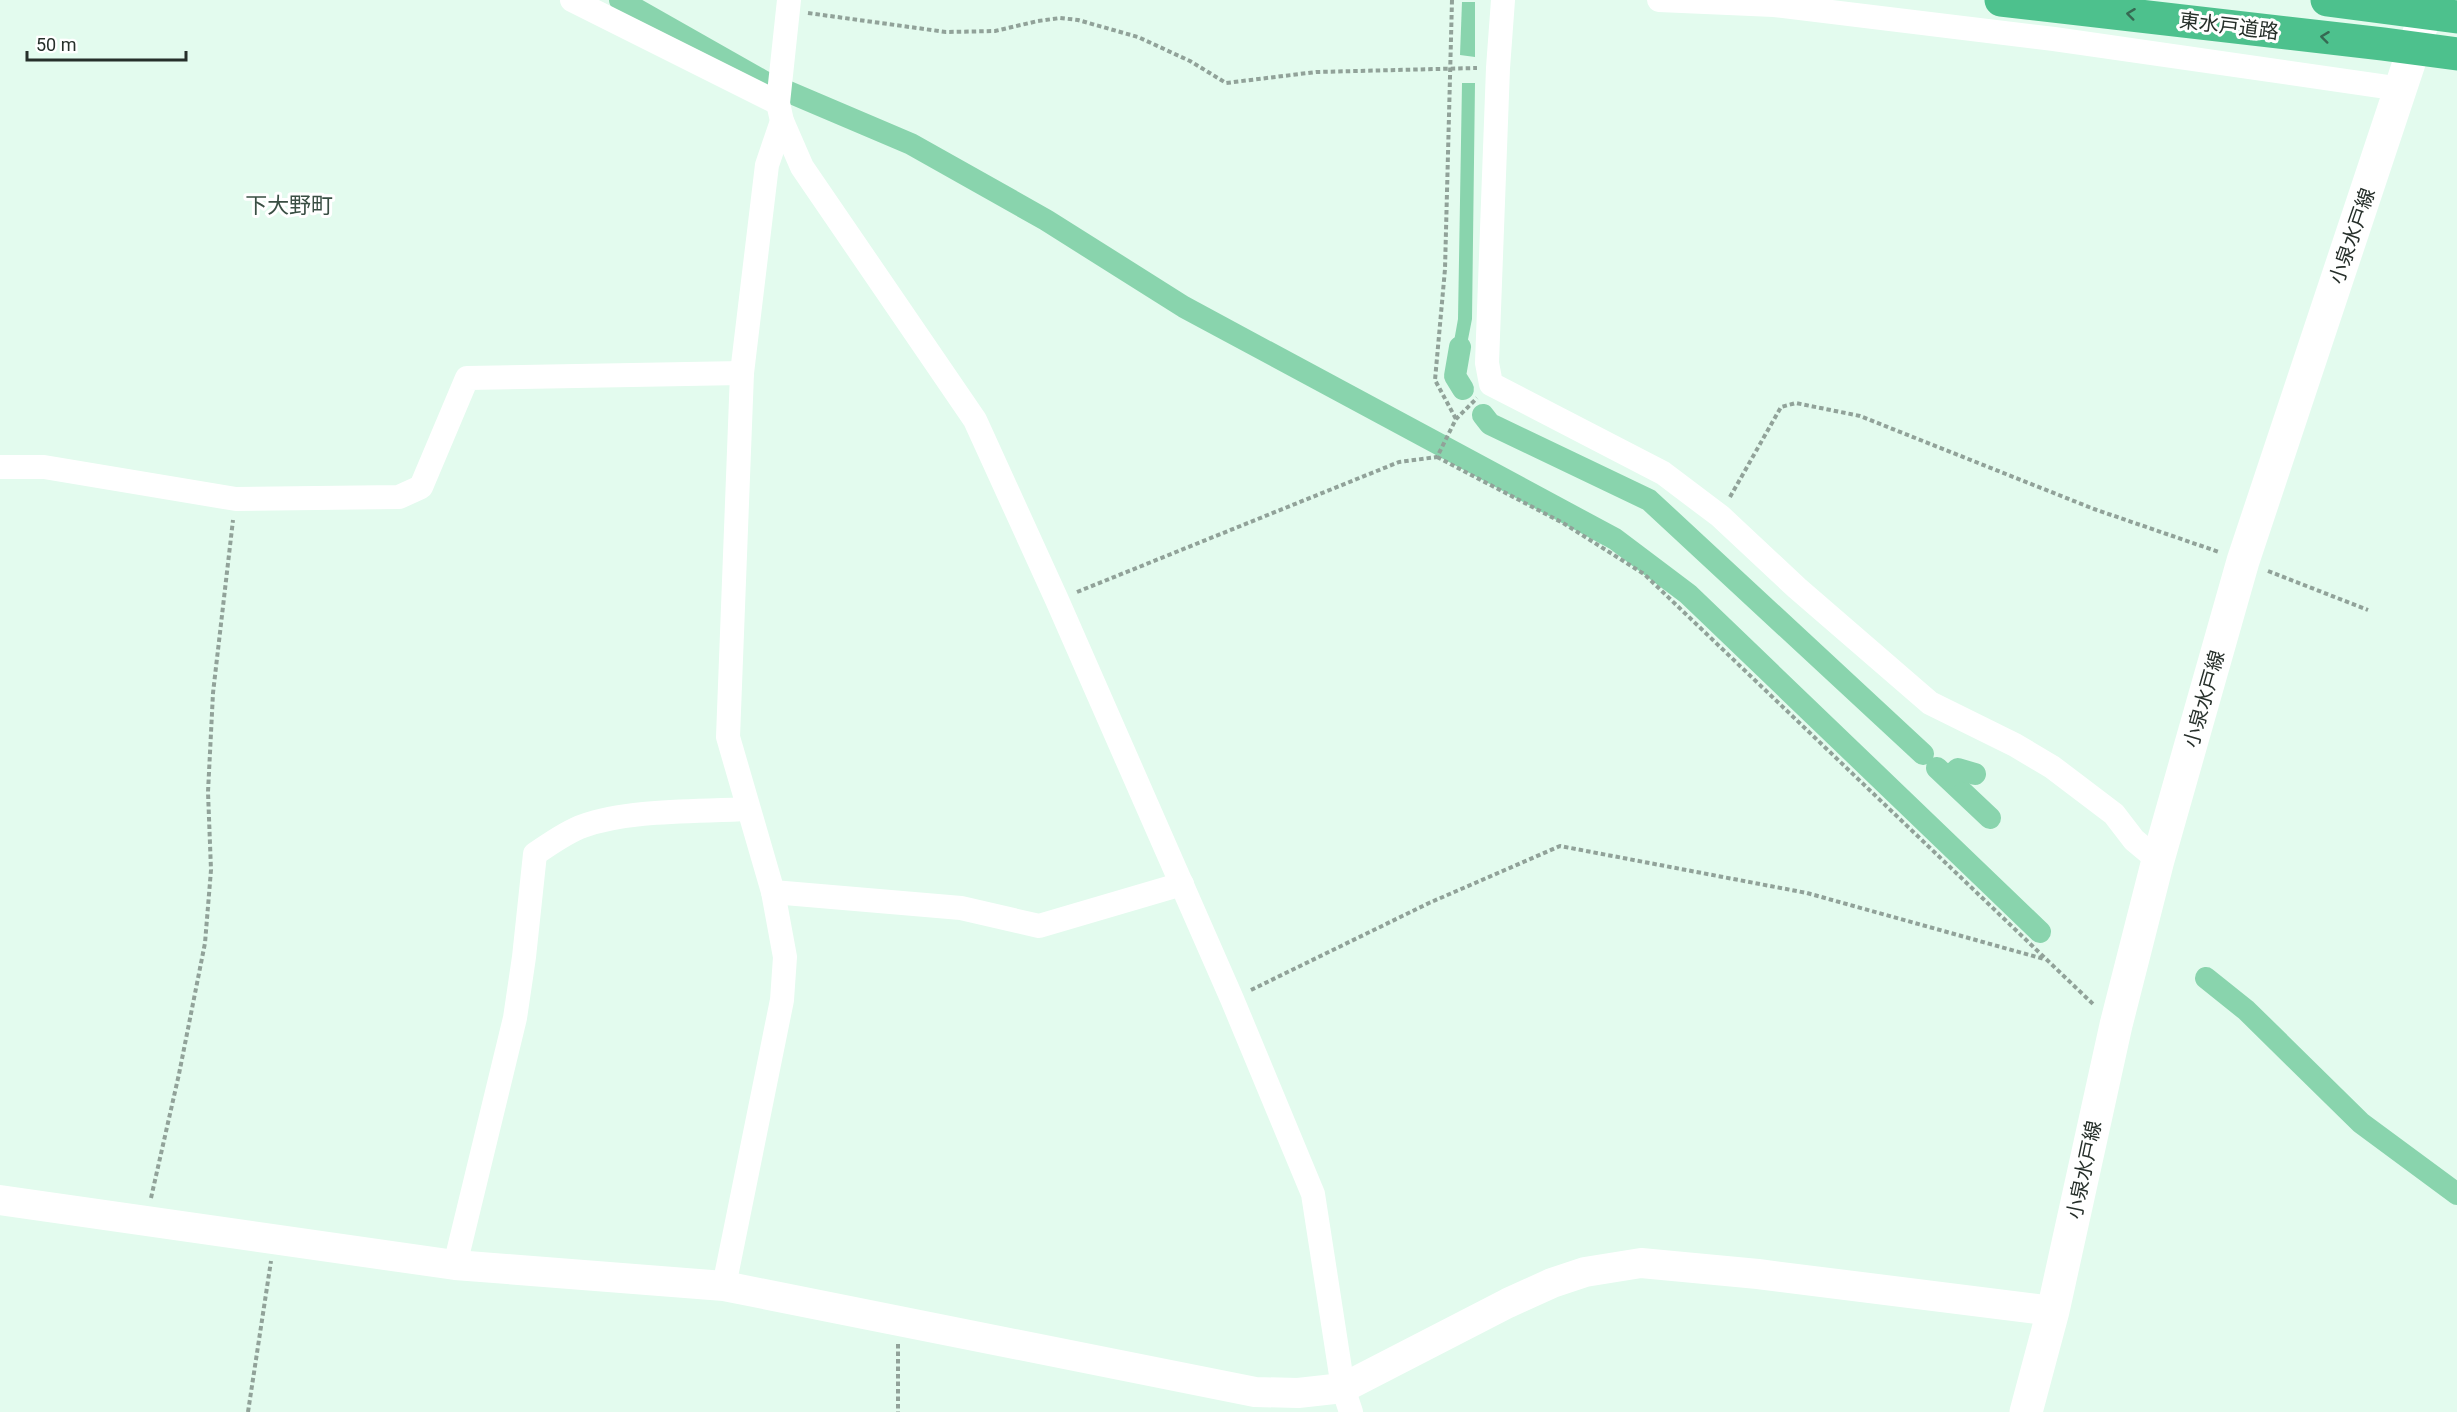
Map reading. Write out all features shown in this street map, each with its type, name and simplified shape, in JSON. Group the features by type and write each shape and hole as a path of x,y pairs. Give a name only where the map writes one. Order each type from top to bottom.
{"highway":[{"name":"東水戸道路","path":"2001,0 2457,54"},
{"path":"2327,0 2457,17"}],"main road":[{"name":"小泉水戸線","path":"2026,1412 2053,1311 2116,1025 2158,860 2243,561 2430,0"}],"street":[{"path":"572,0 780,107 802,167 975,420 1182,884 1312,1194 1347,1400"},
{"path":"1503,0 1498,68 1487,363 1491,384 1663,473 1720,516 1797,588 1930,703 2015,745 2052,767 2114,814 2134,840 2158,860"},
{"path":"1659,0 1774,5 2066,40 2402,89"},
{"path":"2066,40 2085,0"},
{"path":"724,1286 782,1000 785,957 773,892 728,737 742,373 767,165 780,107 781,73 789,5"},
{"path":"0,466 44,467 236,499 399,497 421,487 467,378 742,373"},
{"path":"455,1265 514,1018 524,957 536,854 582,826 608,819 632,815 748,809"},
{"path":"773,892 961,908 1039,926 1182,884"},
{"path":"0,1200 274,1241 455,1265 724,1286 1256,1392 1298,1393 1347,1400 1508,1303 1552,1283 1585,1272 1641,1263 1758,1274 2053,1311"}],"path":[{"path":"1452,0 1444,269 1435,380 1456,419"},
{"path":"789,5 946,32 995,31 1049,20 1078,20 1137,37 1190,61 1226,83 1316,72 1498,68"},
{"path":"1437,457 1456,419 1491,384"},
{"path":"1720,516 1780,407 1796,403 1860,416 2094,509 2243,561 2368,610"},
{"path":"1057,600 1186,546 1399,462 1437,457 1563,523 1644,574 1744,667 2116,1025"},
{"path":"145,1222 179,1074 205,943 211,870 208,792 213,693 236,499"},
{"path":"1232,999 1429,903 1560,846 1807,893 2045,959"},
{"path":"248,1412 274,1241"},
{"path":"898,1321 898,1412"}],"shaded area":[{"path":"1462,2 1475,2 1475,57 1460,55"},
{"path":"1462,83 1475,83 1472,319 1461,375 1448,375 1458,319"}],"waterway":[{"path":"620,0 763,81 911,144 1046,220 1184,307 1615,539 1688,594 2040,932"},
{"path":"1460,347 1455,376 1463,389"},
{"path":"1483,415 1490,424 1649,500 1923,754"},
{"path":"1937,768 1990,818"},
{"path":"1948,778 1958,769 1975,774"},
{"path":"2206,978 2246,1010 2361,1123 2457,1194"}],"district":[{"name":"下大野町","path":"289,205"}]}
